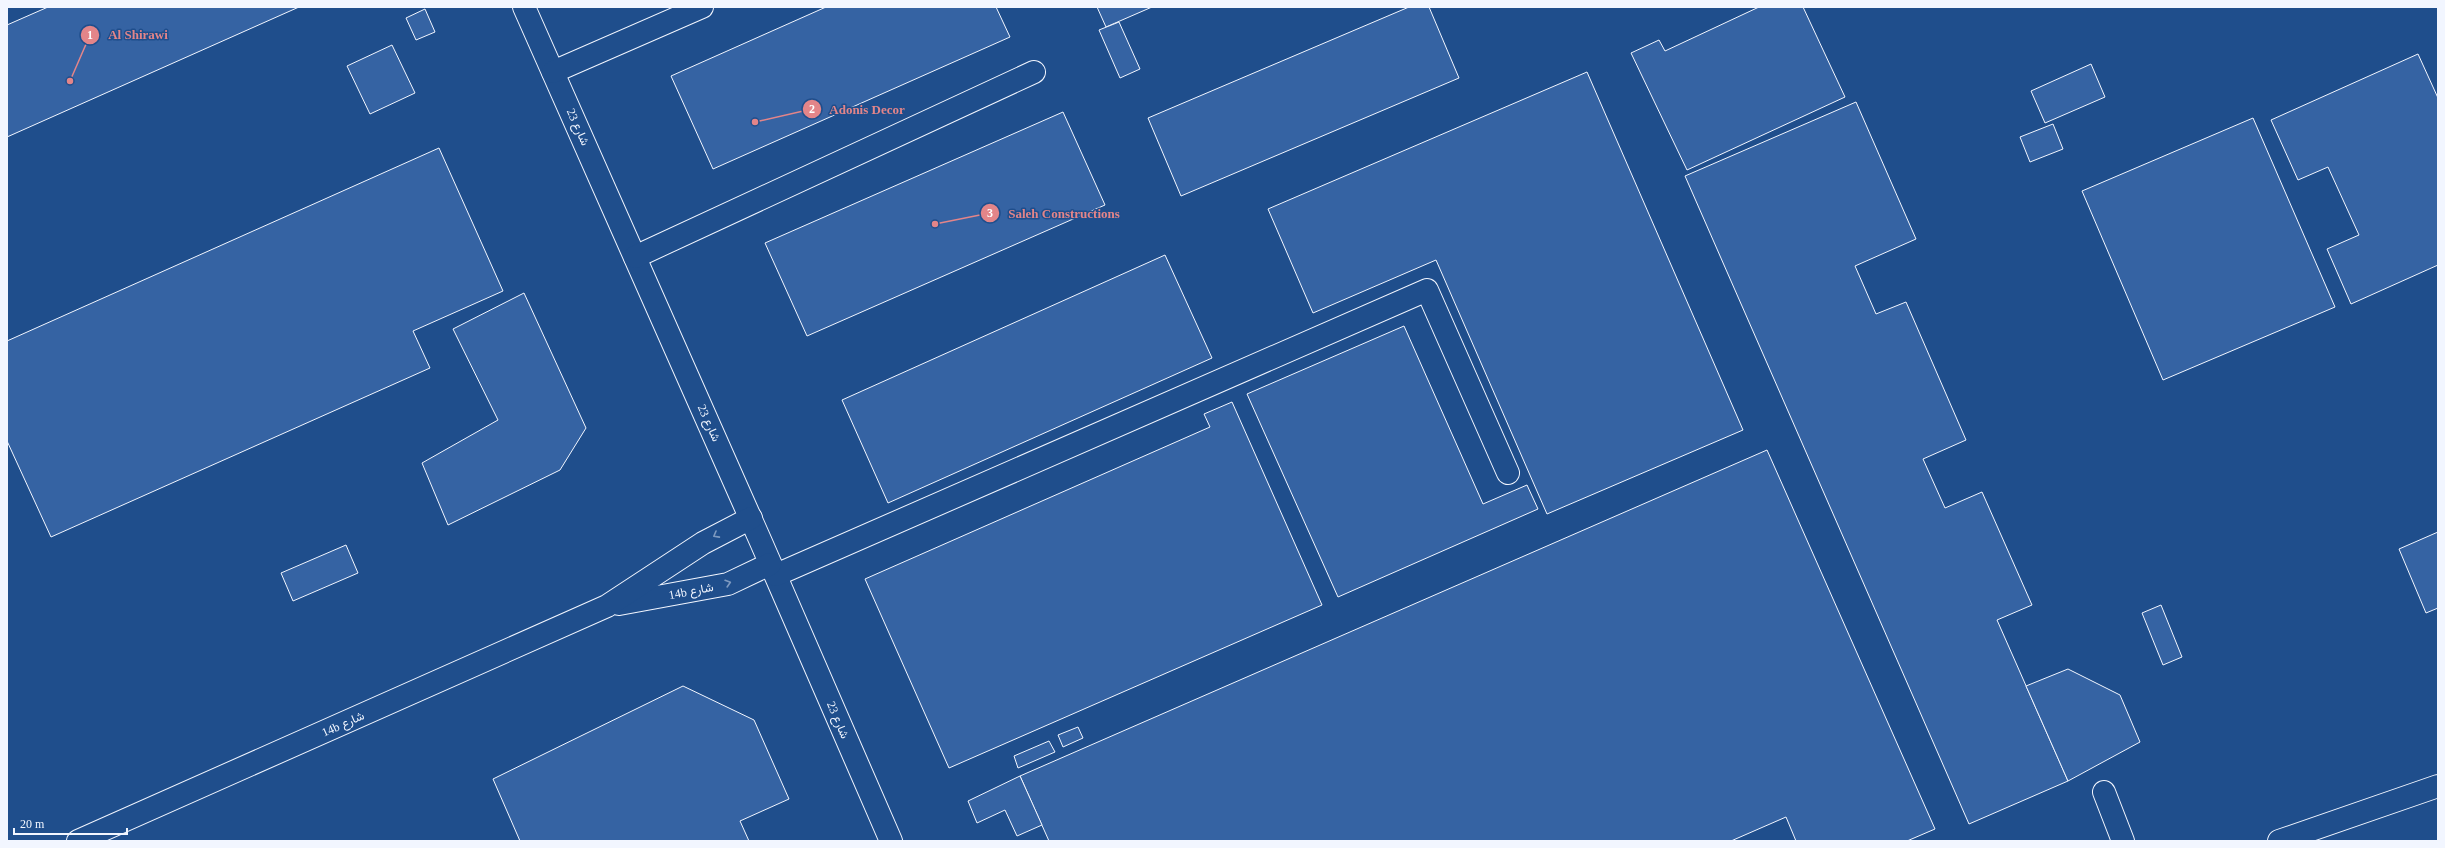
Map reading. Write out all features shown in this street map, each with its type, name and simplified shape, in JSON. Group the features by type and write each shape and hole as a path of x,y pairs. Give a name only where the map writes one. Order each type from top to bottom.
{"street":[{"name":"شارع 23","path":"524,7 751,518 890,841"},
{"path":"553,72 702,7"},
{"path":"635,257 1034,72"},
{"name":"14b شارع","path":"608,606 728,584 773,570 1427,290 1508,473"},
{"name":"14b شارع","path":"78,841 608,606 703,543 751,518"},
{"path":"2279,841 2438,786"},
{"path":"2104,792 2123,841"}],"building":[{"path":"48,7 299,7 7,137 7,25"},
{"path":"826,7 996,7 1010,37 713,169 671,76"},
{"path":"1097,7 1152,7 1106,27"},
{"path":"1409,7 1429,7 1459,78 1181,196 1148,118"},
{"path":"1759,7 1803,7 1845,97 1687,170 1631,53 1659,40 1665,51"},
{"path":"425,9 435,32 416,40 406,18"},
{"path":"1119,22 1140,69 1120,78 1099,30"},
{"path":"392,45 415,93 370,114 347,66"},
{"path":"2418,54 2438,98 2438,265 2351,304 2327,249 2359,235 2328,167 2298,180 2271,120"},
{"path":"2091,64 2105,97 2045,123 2031,91"},
{"path":"1587,72 1743,430 1547,514 1436,260 1313,313 1268,209"},
{"path":"1856,102 1916,239 1855,266 1876,314 1906,302 1966,440 1923,459 1945,508 1982,492 2032,605 1997,620 2068,781 1969,824 1685,176"},
{"path":"1063,112 1105,205 807,336 765,243"},
{"path":"2253,118 2335,307 2163,380 2082,191"},
{"path":"2053,124 2063,149 2030,162 2020,137"},
{"path":"439,148 503,291 413,331 430,368 51,537 7,441 7,341"},
{"path":"1165,255 1212,358 888,503 842,400"},
{"path":"524,293 586,428 560,470 448,525 422,463 498,420 453,329"},
{"path":"1404,326 1483,504 1527,485 1538,509 1338,597 1247,394"},
{"path":"1232,402 1322,605 949,768 865,579 1210,427 1204,414"},
{"path":"1767,450 1935,829 1907,841 1796,841 1786,817 1731,841 1049,841 1020,776"},
{"path":"2438,532 2438,608 2426,613 2399,549"},
{"path":"346,545 358,573 293,601 281,573"},
{"path":"2161,605 2182,657 2163,665 2142,613"},
{"path":"2068,669 2120,695 2140,742 2068,781 2026,686"},
{"path":"683,686 754,720 789,799 740,821 749,841 520,841 493,779"},
{"path":"1078,727 1083,738 1063,747 1058,735"},
{"path":"1049,741 1055,752 1018,768 1014,756"},
{"path":"1020,776 1042,825 1017,836 1005,810 977,823 968,801"}],"place":[{"name":"Al Shirawi","path":"70,81"},
{"name":"Adonis Decor","path":"755,122"},
{"name":"Saleh Constructions","path":"935,224"}]}
